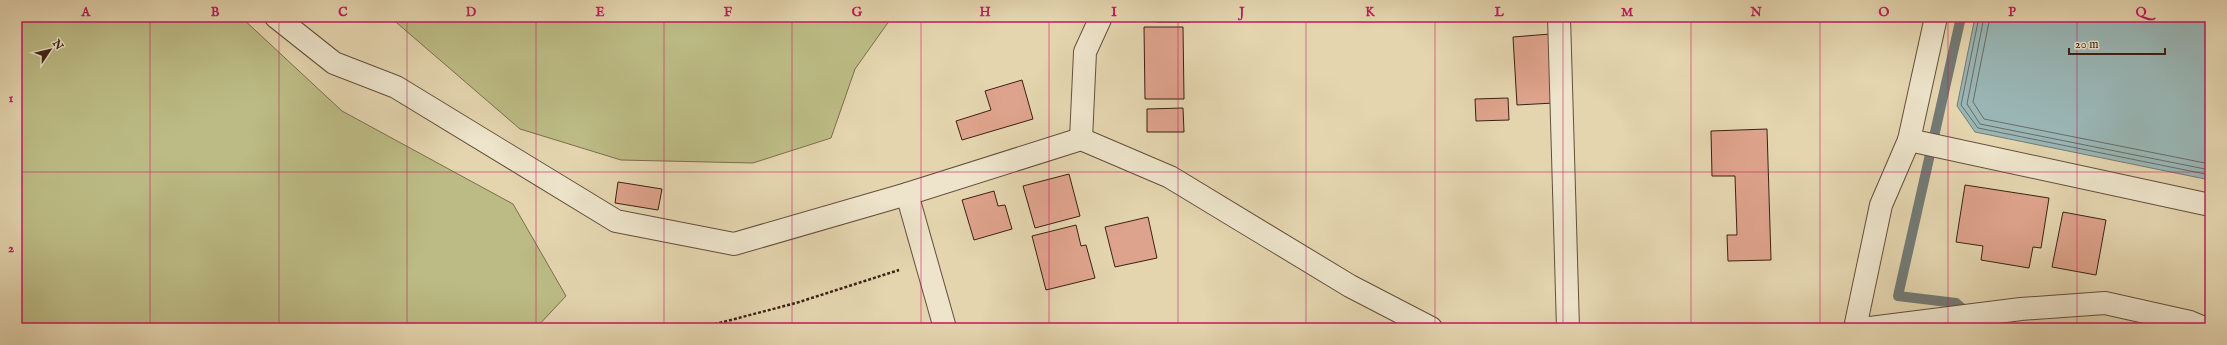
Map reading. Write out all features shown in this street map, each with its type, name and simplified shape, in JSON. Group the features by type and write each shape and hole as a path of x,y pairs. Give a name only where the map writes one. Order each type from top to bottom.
{"street":[{"path":"276,17 334,63 396,87 616,221 734,244 907,194 1081,139 1170,177 1350,286 1431,328"},
{"path":"1081,139 1085,52 1101,17"},
{"path":"1559,17 1568,328"},
{"path":"1855,328 1881,205 1909,140 1936,17"},
{"path":"1909,140 2210,205"},
{"path":"907,194 924,262 945,328"},
{"path":"1870,328 2021,309 2105,303 2190,322 2204,328"}],"path":[{"path":"700,328 796,303 924,262"}],"shaded area":[{"path":"17,17 241,17 342,111 513,204 566,296 536,328 319,328 188,325 171,328 17,328"},
{"path":"390,17 892,17 855,69 831,138 753,163 621,160 520,129"}],"water":[{"path":"1975,17 2210,17 2210,180 1975,132 1957,106"}],"building":[{"path":"1157,17 1190,17 1190,22 1157,22"},
{"path":"1144,27 1183,27 1184,99 1145,99"},
{"path":"1550,34 1554,103 1517,105 1513,37"},
{"path":"1022,80 1033,119 962,140 956,121 991,110 985,91"},
{"path":"1508,98 1509,120 1476,121 1475,99"},
{"path":"1183,108 1184,132 1147,132 1147,109"},
{"path":"1767,129 1771,260 1728,261 1727,235 1737,235 1735,176 1712,176 1711,131"},
{"path":"1069,174 1080,216 1035,228 1023,186"},
{"path":"618,182 662,189 658,210 615,203"},
{"path":"1965,185 2049,198 2041,248 2033,247 2029,268 1981,260 1983,246 1956,242"},
{"path":"994,191 998,206 1005,205 1012,229 974,240 962,200"},
{"path":"2063,212 2106,220 2096,275 2052,267"},
{"path":"1148,217 1157,258 1115,267 1105,227"},
{"path":"1076,225 1081,246 1086,245 1095,278 1046,290 1032,236"}],"waterway":[{"path":"1961,17 1898,296 1956,303 1986,328"}]}
